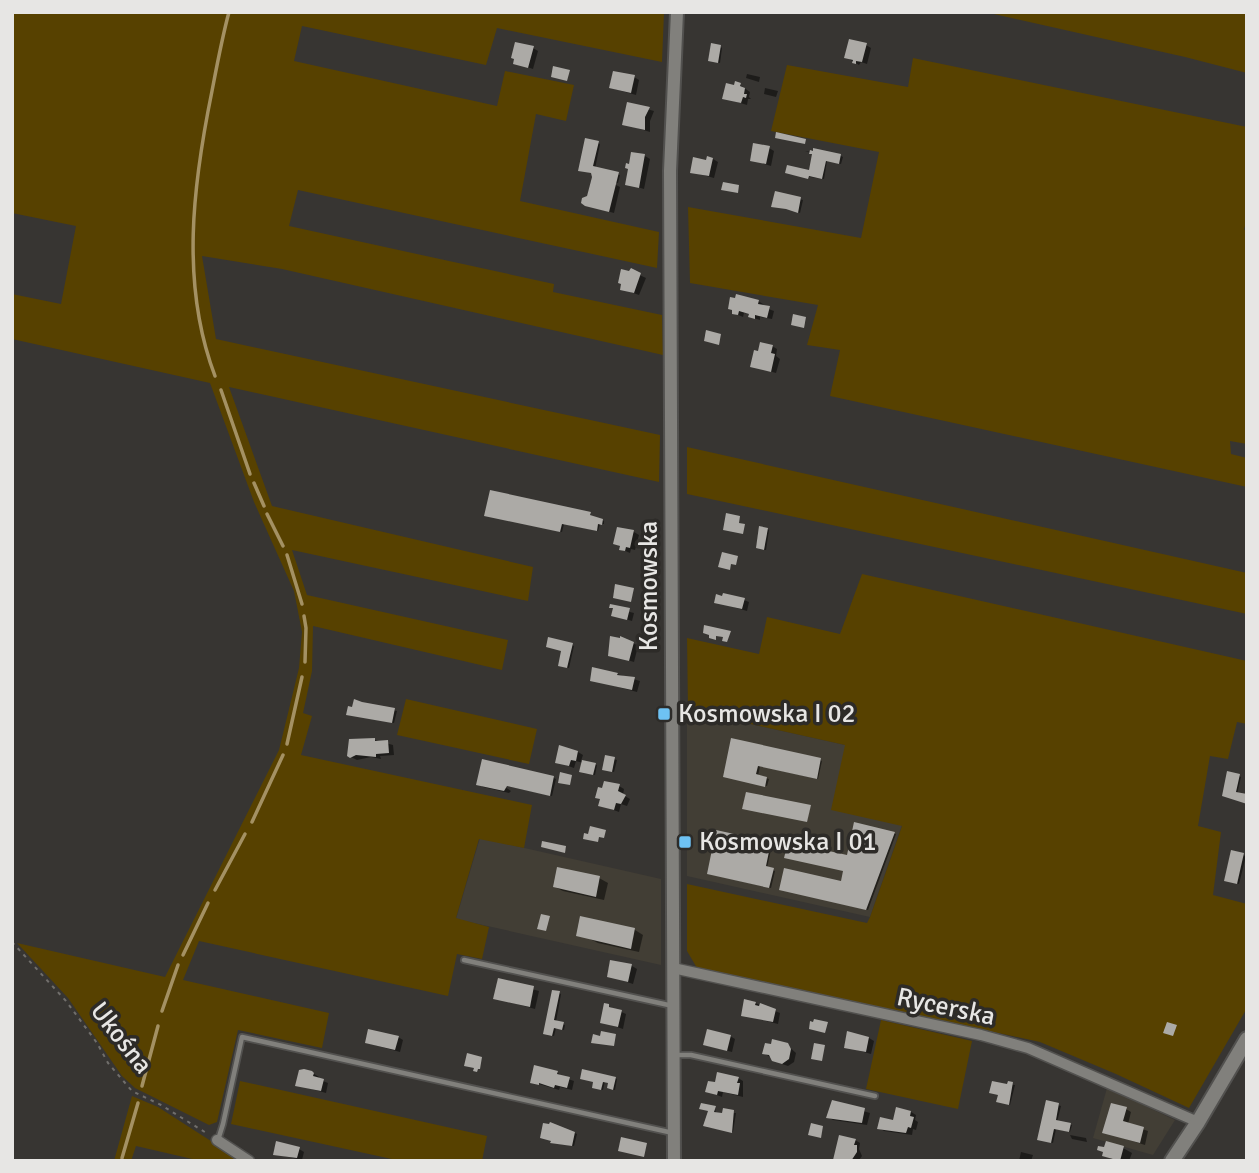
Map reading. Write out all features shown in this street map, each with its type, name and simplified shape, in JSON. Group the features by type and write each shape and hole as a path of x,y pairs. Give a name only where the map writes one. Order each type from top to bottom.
{"main road":[{"path":"1172,1161 1247,1040"}],"street":[{"name":"Kosmowska","path":"674,1161 670,171 677,12"},
{"name":"Rycerska","path":"673,968 981,1035 1028,1048 1198,1122"},
{"path":"217,1140 248,1161"}],"lane":[{"path":"464,960 674,1006"},
{"path":"217,1140 242,1037 674,1133"},
{"path":"674,1055 691,1055 875,1096"}],"path":[{"name":"Ukośna","path":"12,942 66,1001 97,1043 108,1063 132,1091 161,1105 217,1140"}],"shaded area":[{"path":"12,12 664,12 662,62 497,28 486,65 302,26 294,61 497,106 505,71 574,85 566,121 536,114 520,201 659,232 657,268 298,190 289,226 554,284 553,292 662,315 663,355 282,269 202,256 216,339 660,435 659,482 229,387 272,506 533,567 528,601 292,550 307,595 508,640 502,670 313,626 312,671 303,713 312,716 301,755 532,805 524,848 479,839 456,918 489,927 482,959 457,954 448,996 199,941 183,980 329,1013 322,1048 238,1030 217,1122 209,1125 135,1088 122,1076 68,998 17,943 165,977 279,750 299,668 302,632 294,591 254,502 210,383 12,339 12,294 61,304 76,226 12,213"},
{"path":"985,12 1247,12 1247,73 1185,57"},
{"path":"913,58 1247,127 1247,221 1244,229 1247,233 1247,444 1230,441 1231,454 1247,458 1247,487 830,396 840,350 807,345 818,305 690,283 688,207 861,238 879,152 771,131 787,65 908,87"},
{"path":"687,447 1247,573 1247,614 687,494"},
{"path":"862,574 1247,661 1247,724 1237,722 1228,759 1210,756 1198,826 1221,832 1213,895 1247,904 1247,1008 1189,1108 1040,1042 697,968 687,951 687,884 867,923 870,917 902,826 831,810 845,745 688,710 687,638 759,654 767,617 840,634"},
{"path":"406,699 537,729 529,764 397,735"},
{"path":"696,712 845,745 902,825 870,917 687,876 687,719"},
{"path":"480,838 661,879 661,965 456,919"},
{"path":"881,1020 972,1041 958,1109 866,1089"},
{"path":"240,1081 487,1136 482,1161 401,1161 231,1124"},
{"path":"1107,1088 1175,1120 1153,1155 1093,1138"},
{"path":"132,1096 158,1107 242,1161 201,1161 136,1146 131,1161 114,1161"}],"building":[{"path":"849,39 867,43 862,62 856,61 856,64 852,63 853,60 844,58"},
{"path":"515,42 534,46 528,68 513,64 514,59 511,58"},
{"path":"711,43 721,45 718,63 708,61"},
{"path":"553,66 570,70 567,81 551,77"},
{"path":"613,71 635,75 631,93 609,88"},
{"path":"735,81 741,83 740,86 745,88 744,94 747,94 741,103 722,99 726,83 734,85"},
{"path":"627,102 650,107 645,117 645,130 622,125"},
{"path":"776,132 806,139 805,144 775,138"},
{"path":"585,138 599,141 593,166 619,172 609,212 581,203 582,198 587,196 592,177 591,173 578,171"},
{"path":"753,143 770,146 766,164 750,161"},
{"path":"813,148 841,154 839,164 826,161 822,179 809,176 808,179 785,173 787,165 809,170 812,154 809,154"},
{"path":"631,152 645,154 639,188 625,185 628,169 625,168 626,163 629,164"},
{"path":"707,156 713,158 709,176 690,173 693,157 706,160"},
{"path":"723,182 739,185 738,193 721,190"},
{"path":"775,191 801,197 798,213 771,207"},
{"path":"631,268 641,273 634,293 620,290 621,284 618,283 621,269 629,271"},
{"path":"736,294 759,300 758,304 770,306 767,318 755,315 755,319 739,311 738,315 732,314 732,310 728,309 730,297 735,298"},
{"path":"793,314 806,317 804,328 791,325"},
{"path":"706,330 721,334 719,345 704,341"},
{"path":"760,342 773,345 771,353 775,354 771,372 750,367 754,350 758,351"},
{"path":"490,490 591,512 590,515 603,519 602,525 598,524 597,531 562,524 560,532 484,516"},
{"path":"726,513 740,516 739,523 745,524 743,534 723,530"},
{"path":"759,526 768,528 764,550 756,548"},
{"path":"617,527 634,530 630,548 626,547 625,551 619,550 620,546 613,544"},
{"path":"722,552 738,556 736,565 731,564 730,570 718,567"},
{"path":"615,584 634,588 631,602 613,598"},
{"path":"723,593 745,598 742,609 714,603 716,594 722,596"},
{"path":"610,604 630,608 627,620 611,616 613,608 609,608"},
{"path":"704,625 731,631 727,642 722,641 723,637 716,636 716,640 709,638 709,635 703,633"},
{"path":"610,636 620,636 634,642 629,661 608,656"},
{"path":"548,637 573,643 567,668 558,666 561,651 546,647"},
{"path":"592,667 618,673 617,675 635,677 632,690 590,681"},
{"path":"354,699 395,708 392,723 346,715 348,706 352,707"},
{"path":"375,738 375,741 388,740 389,753 376,754 376,757 347,756 349,739"},
{"path":"731,738 821,758 817,779 758,766 756,774 767,777 765,787 723,777"},
{"path":"559,745 578,751 576,761 571,760 569,766 555,763"},
{"path":"605,755 615,757 612,772 602,770"},
{"path":"482,759 554,776 550,796 507,786 504,791 476,785"},
{"path":"582,760 596,763 593,775 579,772"},
{"path":"1227,771 1240,774 1236,792 1247,794 1247,804 1222,796"},
{"path":"560,772 572,775 570,785 558,783"},
{"path":"604,781 620,784 618,791 626,795 621,804 616,803 614,810 598,806 600,799 595,798 598,787 602,788"},
{"path":"746,792 811,805 807,822 742,809"},
{"path":"854,822 895,832 866,910 779,890 784,868 841,881 843,871 784,858 788,842 847,855"},
{"path":"590,826 606,830 604,838 599,837 598,842 583,839"},
{"path":"716,830 771,842 766,866 774,868 769,888 707,874"},
{"path":"542,841 566,846 565,853 541,847"},
{"path":"1231,850 1244,853 1237,884 1224,881"},
{"path":"557,867 600,876 596,897 553,887"},
{"path":"541,914 550,916 546,931 537,929"},
{"path":"580,916 635,928 631,949 576,936"},
{"path":"610,960 632,964 628,982 607,977"},
{"path":"498,978 534,986 530,1007 493,999"},
{"path":"552,990 560,991 554,1020 564,1022 562,1030 554,1028 552,1036 543,1034"},
{"path":"744,999 756,1002 755,1005 759,1006 760,1003 776,1009 773,1022 741,1016"},
{"path":"604,1003 622,1010 618,1027 600,1023"},
{"path":"814,1019 828,1022 825,1033 809,1029 810,1021 813,1022"},
{"path":"1167,1022 1177,1025 1173,1036 1163,1033"},
{"path":"368,1029 399,1036 395,1050 365,1043"},
{"path":"707,1029 731,1035 727,1051 703,1045"},
{"path":"601,1031 616,1034 614,1046 591,1043 593,1034 600,1036"},
{"path":"847,1031 869,1037 866,1052 844,1048"},
{"path":"772,1039 788,1043 791,1049 789,1059 782,1064 772,1061 769,1055 762,1054 765,1043 771,1044"},
{"path":"814,1043 825,1045 822,1061 811,1059"},
{"path":"467,1053 482,1057 477,1072 473,1071 474,1068 464,1066"},
{"path":"534,1065 570,1077 567,1088 530,1083"},
{"path":"582,1069 616,1077 613,1090 607,1088 608,1083 603,1082 601,1090 592,1088 593,1082 580,1079"},
{"path":"299,1070 312,1071 313,1076 324,1079 321,1091 295,1086"},
{"path":"717,1072 739,1077 738,1095 718,1091 717,1095 705,1092 708,1081 715,1082"},
{"path":"992,1081 1007,1084 1008,1081 1013,1082 1009,1105 996,1102 998,1095 989,1093"},
{"path":"832,1100 865,1108 862,1123 826,1118"},
{"path":"1046,1100 1059,1103 1056,1120 1071,1123 1069,1132 1054,1129 1051,1143 1037,1140"},
{"path":"701,1103 716,1106 714,1112 722,1113 723,1108 734,1110 732,1133 703,1126 708,1111 699,1109"},
{"path":"1111,1103 1127,1107 1123,1121 1144,1127 1140,1143 1102,1133"},
{"path":"896,1107 911,1111 910,1116 914,1117 911,1128 908,1127 906,1133 877,1129 880,1117 893,1120"},
{"path":"550,1122 575,1132 572,1146 550,1143 551,1141 540,1138 543,1123"},
{"path":"811,1123 823,1126 821,1138 808,1135"},
{"path":"839,1135 856,1139 854,1145 857,1145 857,1152 851,1161 833,1160"},
{"path":"621,1137 647,1143 644,1157 618,1151"},
{"path":"276,1141 300,1147 297,1158 273,1155"},
{"path":"1106,1141 1124,1146 1120,1161 1102,1156 1103,1152 1097,1150 1098,1146 1104,1147"}],"waterway":[{"path":"215,376 197,306 193,234 205,126 229,12"},
{"path":"221,390 250,474"},
{"path":"254,483 264,506"},
{"path":"267,514 283,546"},
{"path":"287,555 302,604"},
{"path":"304,616 305,662"},
{"path":"287,744 302,677"},
{"path":"252,822 283,755"},
{"path":"215,890 245,834"},
{"path":"183,955 208,903"},
{"path":"162,1011 178,965"},
{"path":"142,1086 158,1026"},
{"path":"122,1158 138,1103"}],"place":[{"name":"Kosmowska I 02","path":"664,714"},
{"name":"Kosmowska I 01","path":"685,842"}]}
